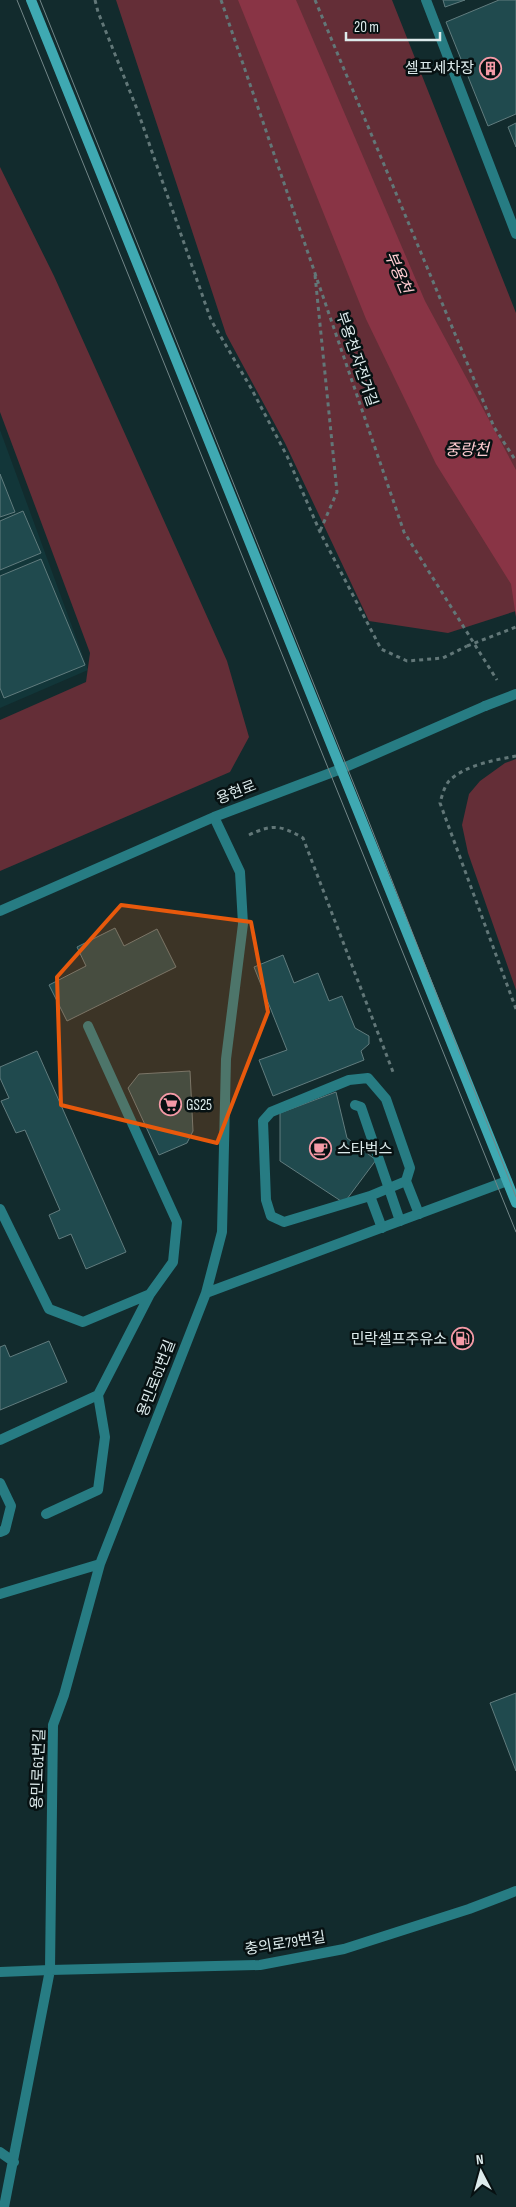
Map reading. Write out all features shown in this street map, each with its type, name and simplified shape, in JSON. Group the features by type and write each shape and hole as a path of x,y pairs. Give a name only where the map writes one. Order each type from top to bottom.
{"main road":[{"path":"31,0 516,1203"}],"street":[{"path":"426,0 516,234"},
{"name":"용현로","path":"0,911 214,817 341,769 516,694"},
{"name":"용민로61번길","path":"4,2207 50,1970 53,1725 64,1695 100,1564 206,1293 222,1232 226,1059 243,924 240,872 214,817"},
{"path":"46,1514 98,1490 104,1437 98,1395 150,1294 173,1262 177,1222 88,1026"},
{"path":"406,1181 370,1196 284,1222 271,1216 266,1200 263,1121 271,1112 349,1080 368,1078 386,1099 410,1168 406,1181 418,1214"},
{"path":"355,1105 361,1107 400,1221"},
{"path":"206,1293 507,1181"},
{"path":"370,1196 382,1228"},
{"path":"0,1208 49,1309 83,1322 150,1294"},
{"path":"0,1440 98,1395"},
{"path":"0,1483 10,1506 5,1530 0,1532"},
{"path":"0,1594 100,1564"},
{"name":"충의로79번길","path":"0,1972 260,1965 344,1949 469,1909 516,1891"},
{"path":"0,2152 14,2162"}],"path":[{"path":"95,0 98,12 138,110 211,320 251,388 287,456 320,532 381,649 408,661 443,658 467,646 516,627"},
{"name":"부용천 자전거길","path":"221,0 404,532 501,687"},
{"path":"316,0 494,427 516,461"},
{"path":"314,268 337,492 320,532"},
{"path":"516,756 484,763 461,773 449,781 440,803 516,1010"},
{"path":"249,835 266,827 286,828 303,838 396,1080"}],"highlighted area":[{"path":"121,905 251,922 268,1012 217,1143 61,1105 57,977"}],"shaded area":[{"path":"116,0 392,0 516,313 516,611 448,633 369,621 285,443 226,334"},
{"path":"0,167 54,276 227,661 249,737 230,772 0,871 0,720 86,682 90,653 0,412"},
{"path":"0,430 88,670 0,708"},
{"path":"516,759 516,990 468,853 462,825 469,794 480,781 505,763"}],"water":[{"name":"중랑천","path":"238,0 296,0 425,301 516,470 516,617 511,584 436,464 366,319"}],"building":[{"path":"443,0 465,0 445,7"},
{"name":"셀프세차장","path":"499,0 516,0 516,114 488,126 446,22"},
{"path":"516,123 516,147 508,127"},
{"path":"0,474 15,512 0,517"},
{"path":"23,511 41,553 0,570 0,521"},
{"path":"41,559 85,665 4,698 0,688 0,576"},
{"path":"115,928 124,946 157,929 176,967 67,1021 49,985 86,966 77,947"},
{"path":"283,955 294,983 318,973 329,1001 342,996 355,1028 369,1036 369,1044 361,1051 364,1060 273,1096 259,1060 287,1050 254,967"},
{"path":"37,1051 126,1252 86,1269 71,1234 59,1239 49,1215 60,1210 25,1130 16,1133 1,1101 9,1098 0,1078 0,1067"},
{"path":"190,1071 193,1131 187,1143 159,1155 128,1088 139,1074"},
{"name":"스타벅스","path":"336,1092 347,1138 376,1160 344,1203 280,1161 280,1113"},
{"path":"49,1341 67,1382 0,1410 0,1347 5,1345 10,1357"},
{"path":"516,1693 516,1771 490,1703"}],"tram line":[{"path":"17,0 516,1232"},
{"path":"40,0 367,817 516,1197"}],"place":[{"name":"셀프세차장","path":"490,68"},
{"name":"GS25","path":"170,1105"},
{"name":"스타벅스","path":"321,1149"},
{"name":"민락셀프주유소","path":"463,1339"}],"water label":[{"name":"부용천","path":"399,272"}]}
